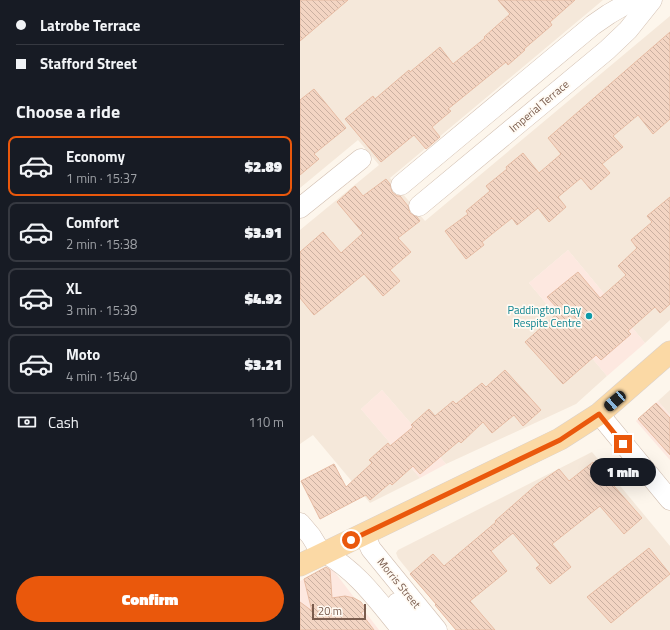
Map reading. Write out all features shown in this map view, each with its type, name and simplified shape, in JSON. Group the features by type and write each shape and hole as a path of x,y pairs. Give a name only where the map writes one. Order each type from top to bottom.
{"main road":[{"path":"300,565 323,554 366,540 560,440 599,414 670,352"}],"street":[{"path":"401,185 590,28 609,14 633,0"},
{"name":"Imperial Terrace","path":"419,206 606,50 628,30 652,0"},
{"path":"300,208 361,159"},
{"path":"599,414 670,500"},
{"path":"300,523 323,554 341,563 359,579 402,630"},
{"path":"366,540 375,574 419,630"},
{"name":"Morris Street","path":"366,540 437,630"}],"shaded area":[{"path":"300,0 603,0 390,178 425,221 670,16 670,320 645,343 568,250 529,283 607,376 576,404 446,464 382,390 361,409 420,478 370,503 313,435 300,444 300,230 379,165 358,140 300,188"},
{"path":"568,250 645,343 607,376 529,283"},
{"path":"382,390 446,464 420,478 361,409"},
{"path":"670,390 670,415 658,401"},
{"path":"658,401 670,415 670,460 636,421"},
{"path":"592,452 670,546 670,630 456,630 398,558 396,553 398,550"},
{"path":"330,566 379,630 300,630 300,581"}],"building":[{"path":"300,0 348,0 300,41"},
{"path":"498,0 575,0 550,22 552,25 508,65 506,62 448,109 451,111 432,127 440,137 426,149 414,135 381,162 345,119 373,96 375,99 409,70 410,72 440,47 453,64 485,38 484,37 510,14"},
{"path":"670,32 670,119 653,134 638,115 613,136 623,147 602,164 610,173 591,190 581,178 558,197 566,207 549,222 538,208 517,225 512,218 482,242 484,245 466,259 445,231 468,214 466,211 490,191 486,186 507,169 506,167 523,153 539,173 561,154 548,138"},
{"path":"314,89 346,128 314,154 319,159 300,175 300,100"},
{"path":"386,179 390,184 392,192 397,196 400,196 408,206 410,213 417,217 420,221 398,238 411,252 390,270 400,281 383,296 364,274 314,315 300,298 300,252 323,232 341,253 363,233 337,202 355,186 363,196"},
{"path":"670,197 670,304 660,313 655,307 628,331 631,334 601,360 596,355 563,384 525,342 560,311 547,297 578,272 600,298 626,275 618,266 637,248 631,240 652,222 647,216"},
{"path":"505,370 541,410 523,426 514,415 492,433 483,422 461,443 459,441 420,474 413,466 392,485 390,483 370,500 366,495 320,519 301,481 334,464 346,487 372,463 369,460 388,443 390,446 413,427 411,425 429,409 435,416 453,401 456,404 482,383 486,387"},
{"path":"656,403 670,418 670,455 638,419"},
{"path":"593,462 642,518 624,534 600,506 552,544 571,567 550,584 536,568 540,565 513,533 491,551 507,571 470,601 495,630 456,630 410,574 433,554 444,566 496,522 495,521 536,485 559,469 569,481"},
{"path":"649,548 670,574 611,623 587,597"},
{"path":"326,567 330,570 332,598 345,596 354,598 361,602 366,609 361,613 374,630 300,630 300,602 312,611 304,579"}],"place":[{"name":"Paddington Day Respite Centre","path":"589,316"}],"route":[{"path":"351,540 560,440 599,414 623,444"}]}
